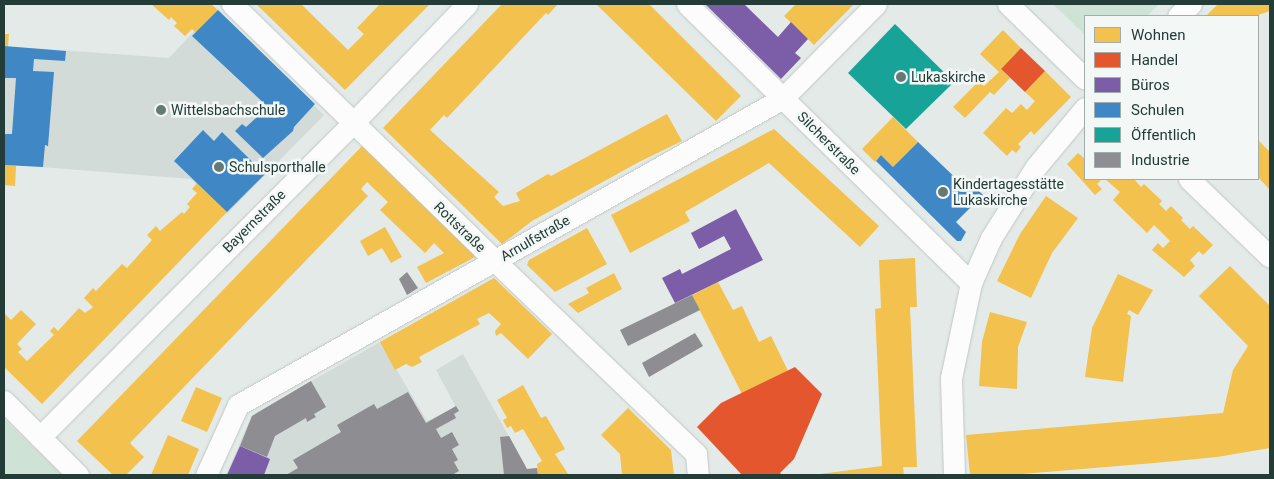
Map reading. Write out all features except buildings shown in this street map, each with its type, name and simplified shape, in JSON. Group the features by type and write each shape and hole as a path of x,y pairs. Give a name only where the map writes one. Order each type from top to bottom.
{"street":[{"name":"Rottstraße","path":"232,4 494,261 696,454 698,475"},
{"name":"Bayernstraße","path":"40,437 353,123 467,4"},
{"name":"Silcherstraße","path":"687,4 971,283"},
{"name":"Arnulfstraße","path":"206,475 238,405 783,98 876,4"},
{"path":"1008,4 1084,78"},
{"path":"1179,15 1191,4"},
{"path":"954,475 951,378 971,283 990,238 1035,168 1084,109"},
{"path":"1190,180 1270,257"},
{"path":"4,400 78,475"}],"shaded area":[{"name":"Wittelsbachschule","path":"214,10 324,115 227,214 191,179 4,164 4,46 169,58"},
{"path":"380,342 427,421 456,407 436,370 463,354 527,469 537,468 538,475 226,475 252,415"}],"green space":[{"path":"1053,4 1159,4 1148,15 1084,15 1084,34"},
{"path":"4,419 62,475 4,475"}],"place":[{"name":"Lukaskirche","path":"901,77"},
{"name":"Wittelsbachschule","path":"161,110"},
{"name":"Schulsporthalle","path":"219,167"},
{"name":"Kindertagesstätte Lukaskirche","path":"943,192"}]}
